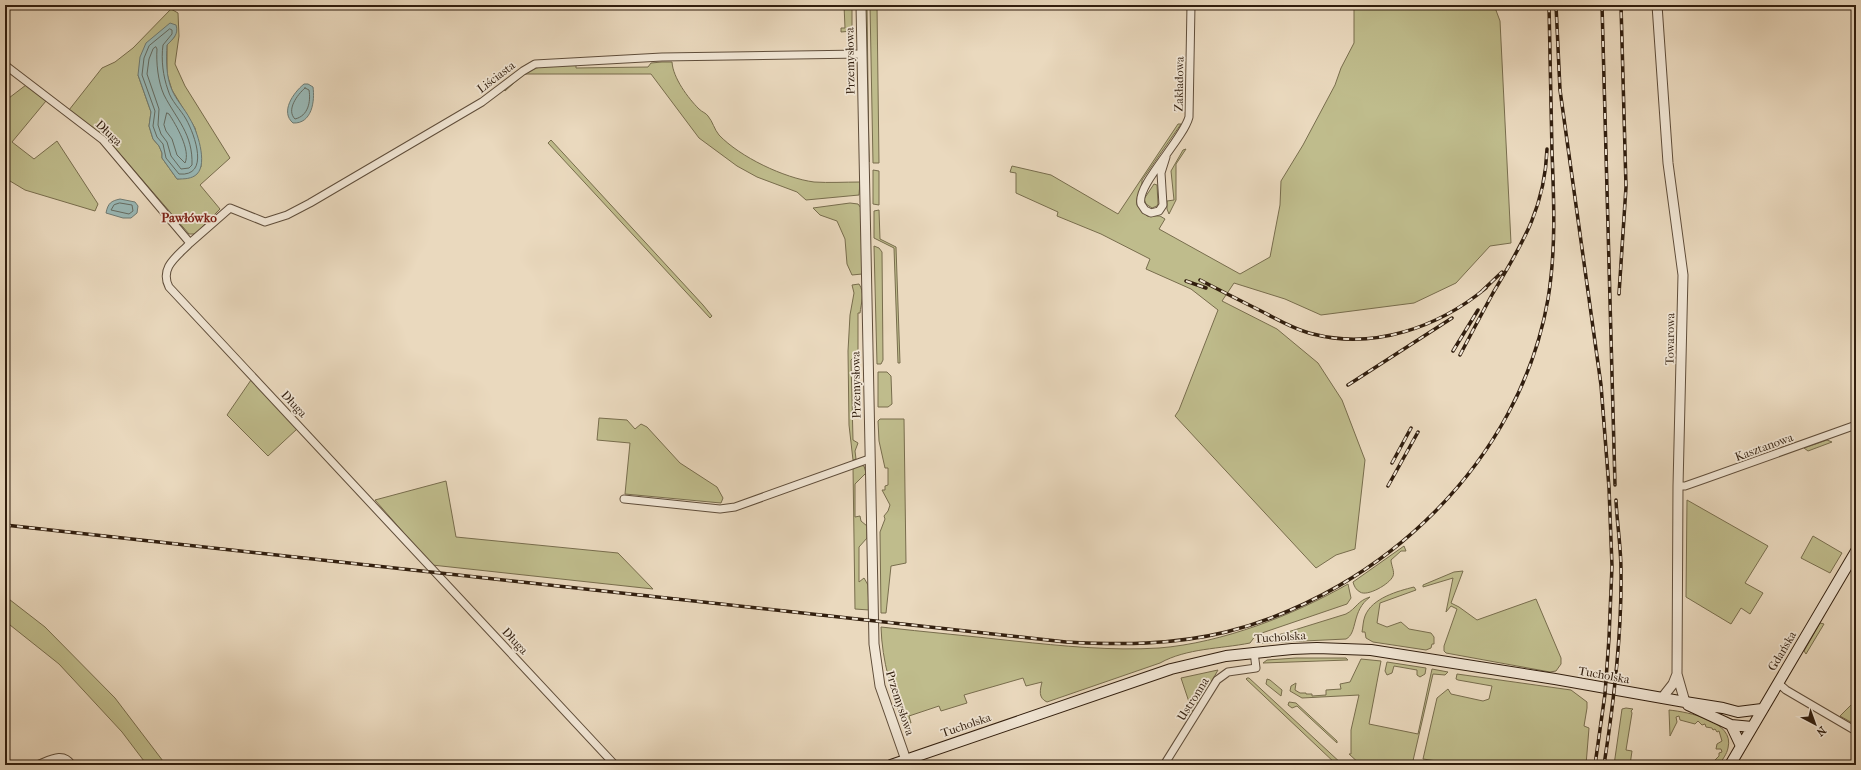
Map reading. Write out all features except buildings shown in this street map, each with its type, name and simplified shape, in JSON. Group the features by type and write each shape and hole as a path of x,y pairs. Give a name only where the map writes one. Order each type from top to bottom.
{"main road":[{"name":"Gdańska","path":"1730,765 1856,551"},
{"name":"Tucholska","path":"891,765 1171,669 1212,658 1254,652 1317,648 1372,650 1723,708 1738,712 1762,709"},
{"name":"Tucholska","path":"1685,702 1693,708 1731,725 1752,727"},
{"path":"1738,712 1752,727"},
{"path":"1731,725 1741,746"}],"street":[{"name":"Przemysłowa","path":"861,5 873,621 876,664 882,694 906,760"},
{"name":"Zakładowa","path":"1166,157 1162,173 1163,205 1159,211 1151,213 1143,208 1140,203 1140,198 1156,168 1166,157 1187,124 1190,115 1191,5"},
{"name":"Towarowa","path":"1657,5 1667,156 1683,275 1678,486 1678,674 1685,702"},
{"name":"Liściasta","path":"190,243 230,208 264,222 287,215 482,102 527,68 535,64 662,57 862,54"},
{"name":"Długa","path":"5,65 103,140 190,243 168,267 165,274 169,287 615,765"},
{"name":"Kasztanowa","path":"1678,486 1685,486 1856,425"},
{"path":"624,499 720,509 735,506 870,459"},
{"name":"Ustronna","path":"1164,765 1217,680 1228,672 1256,668 1254,652"},
{"path":"1662,698 1673,684 1678,674"},
{"path":"1778,683 1792,694 1856,731"},
{"path":"37,765 62,757 69,760 72,765"}],"shaded area":[{"path":"844,5 852,7 852,31 841,32 841,28 845,28"},
{"path":"870,5 884,5 877,6 879,163 873,163"},
{"path":"1354,5 1494,5 1500,21 1511,243 1490,246 1456,283 1414,303 1321,315 1285,299 1234,283 1222,301 1277,329 1318,363 1342,400 1365,460 1355,549 1336,555 1316,568 1175,416 1179,410 1218,310 1191,289 1146,269 1150,259 1101,234 1057,216 1058,212 1016,193 1016,173 1010,172 1012,166 1051,175 1118,214 1178,124 1181,124 1142,180 1137,205 1147,216 1160,216 1165,219 1159,229 1240,274 1270,257 1280,205 1281,181 1303,145 1335,85 1341,68 1354,43"},
{"path":"867,7 869,162 865,12"},
{"path":"171,9 178,13 179,36 175,64 185,86 230,158 200,185 220,209 195,234 189,234 108,140 69,110 102,68 115,62 133,48","holes":["175,36 167,45 167,74 172,90 195,128 201,155 201,167 190,176 177,179 162,158 162,153 159,146 153,139 149,126 151,112 138,75"]},
{"path":"672,62 675,75 686,94 699,109 708,116 719,135 738,151 776,171 802,180 814,182 860,182 859,195 806,200 797,192 757,177 737,166 699,138 651,74 525,74 537,68 553,65 576,64 576,68 648,67 651,63"},
{"path":"522,76 505,91 504,90 514,82"},
{"path":"26,85 46,101 12,142 34,159 57,141 98,204 95,211 25,190 5,178 5,101"},
{"path":"551,140 703,305 712,316 710,318 548,143"},
{"path":"1186,149 1176,164 1176,200 1169,214 1167,209 1167,201 1174,200 1171,171 1183,150"},
{"path":"873,170 879,171 879,205 873,204"},
{"path":"1154,184 1157,185 1158,204 1152,208 1146,204 1144,199"},
{"path":"850,203 858,204 861,208 862,274 852,275 847,264 845,239 837,221 820,215 813,208"},
{"path":"879,210 880,239 896,247 900,363 898,363 894,248 874,238 874,211"},
{"path":"874,246 879,248 882,252 883,360 881,364 877,364"},
{"path":"859,284 862,291 862,302 860,313 858,313 858,353 851,360 853,440 858,443 855,451 856,459 853,460 849,425 848,351 850,315 854,293 852,285"},
{"path":"878,372 887,372 891,376 892,404 888,407 878,407"},
{"path":"251,380 297,429 268,456 227,415"},
{"path":"599,418 627,420 635,429 641,424 647,427 680,463 717,487 723,498 721,503 625,494 630,443 597,440"},
{"path":"880,419 904,419 906,563 891,566 886,613 881,613 880,532 885,519 884,516 890,505 882,490 885,490 885,486 888,485 888,468 885,468 879,441 878,421"},
{"path":"1827,440 1832,442 1808,451 1804,448"},
{"path":"860,465 864,466 866,473 855,484 855,517 860,516 861,521 867,526 867,538 859,547 859,582 864,578 868,585 869,610 855,609 853,467"},
{"path":"446,481 456,537 618,553 653,589 432,565 375,500"},
{"path":"1687,500 1768,546 1745,583 1763,593 1750,614 1741,608 1731,624 1686,597"},
{"path":"1813,536 1842,553 1830,573 1801,558"},
{"path":"1404,546 1406,551 1401,551 1391,560 1393,576 1388,583 1368,593 1360,592 1356,589 1353,582"},
{"path":"1463,571 1451,603 1477,620 1536,599 1561,658 1561,664 1556,671 1550,672 1446,653 1444,651 1444,646 1457,609 1451,606 1446,612 1453,578 1423,587 1423,585 1454,572"},
{"path":"1348,584 1351,598 1347,604 1256,635 1250,643 1181,654 1160,663 1047,702 1041,696 1040,691 1042,682 1026,686 1023,678 964,695 967,703 941,711 939,706 909,716 911,723 903,725 891,689 883,652 881,627 1087,648 1141,649 1183,645 1232,634 1257,626 1305,606"},
{"path":"1414,587 1416,590 1380,603 1377,623 1387,627 1401,622 1409,629 1431,633 1434,637 1434,644 1432,644 1431,648 1426,650 1373,642 1366,638 1365,632 1362,632 1364,620 1368,610 1373,604 1386,596"},
{"path":"5,596 45,627 115,698 166,765 147,765 122,732 59,664 5,621"},
{"path":"1370,597 1360,609 1352,632 1346,639 1262,643 1262,640 1346,614 1362,600"},
{"path":"1820,623 1824,624 1806,654 1804,651"},
{"path":"1296,658 1346,658 1348,660 1263,663 1267,660"},
{"path":"1361,659 1381,661 1369,724 1418,734 1432,669 1448,672 1445,675 1433,674 1412,765 1361,765 1349,754 1351,754 1351,730 1359,695 1302,698 1290,691 1291,686 1296,683 1295,690 1300,693 1312,694 1312,696 1326,695 1326,690 1341,689 1340,684 1350,682"},
{"path":"1387,662 1426,668 1425,674 1420,677 1417,675 1417,670 1394,666 1392,673 1387,675 1385,671"},
{"path":"1218,670 1193,714 1181,678"},
{"path":"1457,674 1571,690 1587,702 1584,726 1589,728 1586,765 1465,765 1423,759 1437,698 1448,689 1451,694 1483,701 1489,699 1492,686 1458,680 1456,679"},
{"path":"1249,678 1343,765 1337,765 1246,679"},
{"path":"1267,679 1282,690 1281,696 1266,684"},
{"path":"1856,700 1856,725 1840,716"},
{"path":"1289,702 1296,703 1337,741 1337,743 1297,706 1292,708 1288,705"},
{"path":"1622,709 1633,709 1631,711 1632,713 1626,750 1632,751 1630,765 1614,765"},
{"path":"1669,710 1698,716 1717,725 1724,731 1728,739 1728,748 1726,755 1719,765 1714,765 1713,763 1716,763 1715,760 1719,756 1719,753 1722,752 1721,749 1716,749 1717,744 1722,741 1719,731 1717,732 1715,729 1713,730 1712,728 1706,727 1705,724 1702,725 1698,721 1695,724 1680,720 1679,716 1676,717 1677,722 1670,736"}],"water":[{"path":"170,23 176,25 177,31 175,36 167,45 167,62 170,85 193,124 200,146 202,162 197,174 193,177 185,179 177,179 162,158 162,153 159,146 153,139 149,126 151,112 138,75 140,57 146,43"},
{"path":"304,84 308,84 313,87 313,105 308,116 304,120 293,123 289,119 288,108 292,97"},
{"path":"120,199 135,202 138,206 137,213 131,218 123,218 106,213 110,203"}],"railway":[{"path":"5,525 1066,642 1106,644 1166,642 1226,632 1284,613 1339,586 1389,552 1435,511 1475,465 1508,414 1533,358 1548,299 1551,281 1553,244 1554,207 1549,5"},
{"path":"1556,5 1560,90 1601,385 1609,488 1612,566 1609,638 1605,694 1595,765"},
{"path":"1602,5 1615,485"},
{"path":"1619,294 1626,187 1621,5"},
{"path":"1460,355 1530,225 1542,190 1547,149"},
{"path":"1482,291 1502,272"},
{"path":"1200,280 1300,330 1336,338 1359,339 1382,337 1405,332 1427,324 1468,302 1486,288"},
{"path":"1186,281 1206,288"},
{"path":"1453,351 1478,310"},
{"path":"1348,385 1452,318"},
{"path":"1392,463 1411,428"},
{"path":"1388,486 1418,432"},
{"path":"1604,765 1619,643 1621,561 1616,500"}],"district":[{"name":"Pawłówko","path":"189,217"}]}
